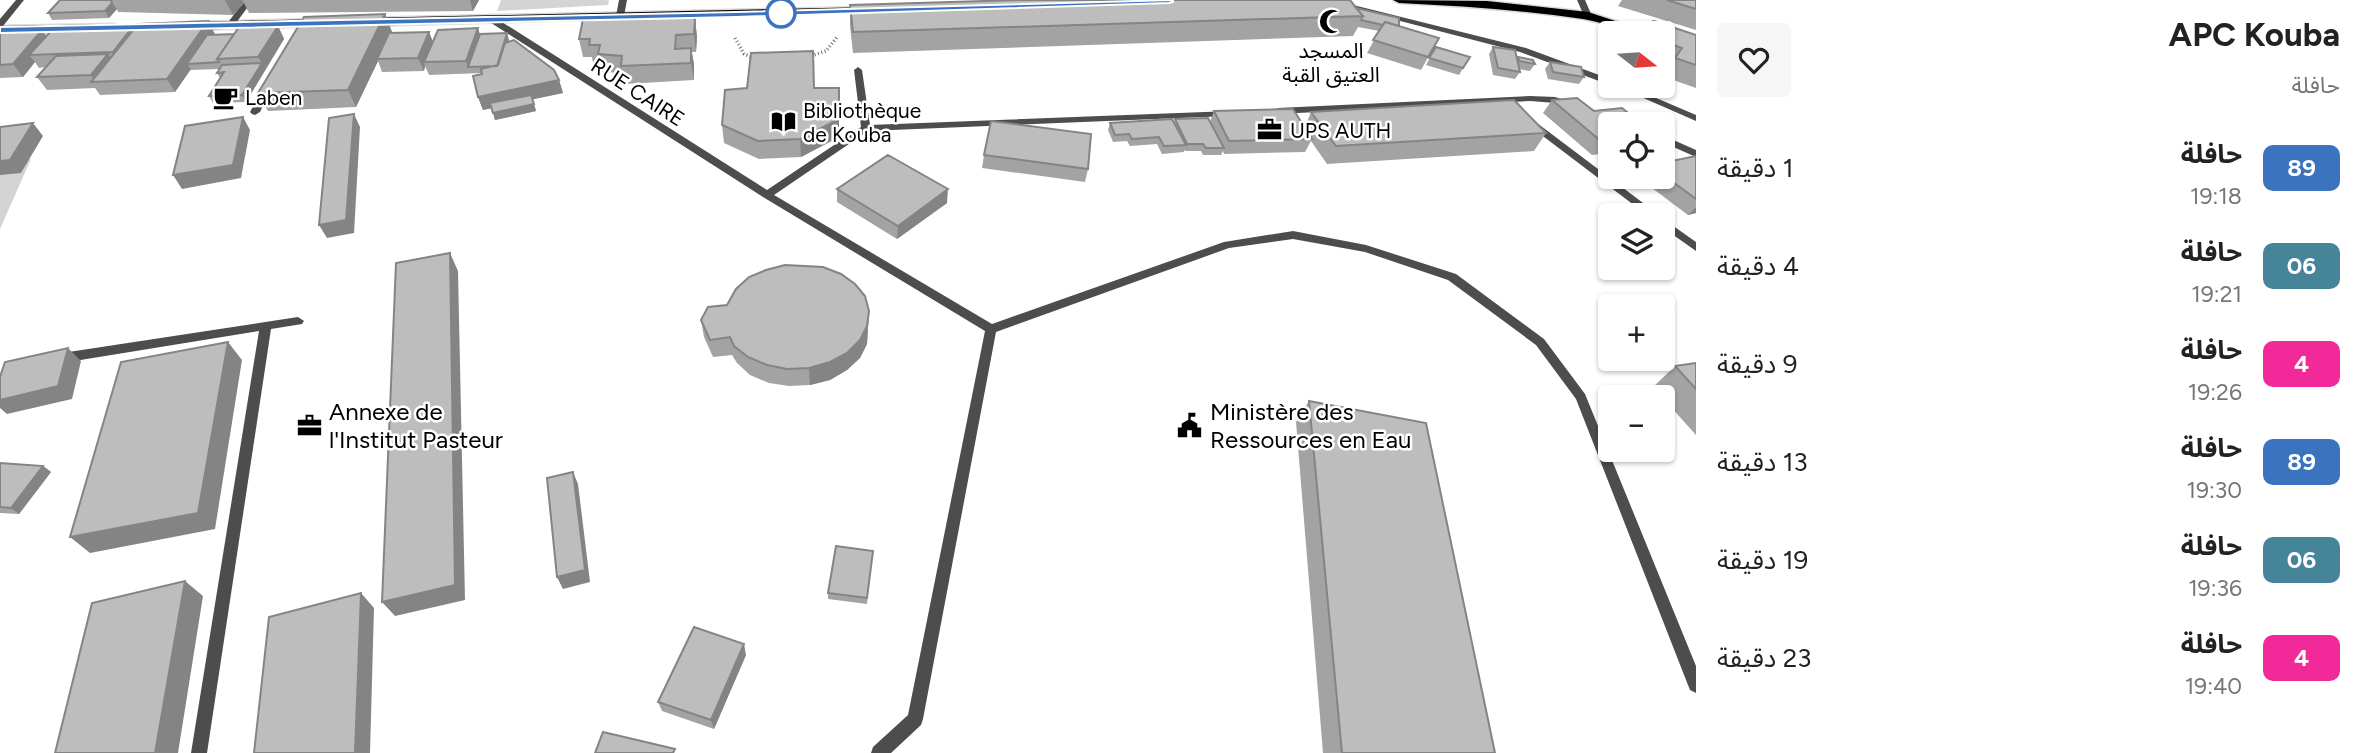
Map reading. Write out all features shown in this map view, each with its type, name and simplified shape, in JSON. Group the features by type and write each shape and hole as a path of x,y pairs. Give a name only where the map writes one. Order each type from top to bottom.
{"main road":[{"path":"1399,0 1488,4 1588,16 1605,21"},
{"path":"356,23 888,9"},
{"path":"175,26 230,25 299,29 329,23"},
{"path":"0,30 134,27"}],"street":[{"path":"0,24 20,0"},
{"path":"230,25 249,0"},
{"path":"620,16 623,0"},
{"path":"1323,0 1523,50 1598,78"},
{"path":"1581,0 1588,16"},
{"name":"RUE CAIRE","path":"491,19 766,195"},
{"path":"858,71 866,128"},
{"path":"255,112 272,79"},
{"path":"1265,111 1503,102 1531,97 1556,99 1587,108"},
{"path":"1653,98 1696,118"},
{"path":"1503,102 1513,110"},
{"path":"990,329 766,195 866,128 1237,113"},
{"path":"1524,118 1638,203"},
{"path":"1675,144 1696,154"},
{"path":"1675,232 1696,247"},
{"path":"990,329 1228,245 1293,235 1367,249 1451,277 1541,342 1581,397 1696,685"},
{"path":"43,361 298,321"},
{"path":"199,753 266,326"},
{"path":"879,753 915,719 990,329"}],"path":[{"path":"800,56 814,57 833,47 840,32"},
{"path":"734,35 736,44 744,54 753,58 764,57"}],"shaded area":[{"path":"501,0 609,0 608,5 497,11"},
{"path":"31,159 0,229 0,164"}],"building":[{"path":"60,0 111,0 112,3 105,11 48,13"},
{"path":"1018,0 1350,0 1363,16 853,32 850,5"},
{"path":"1667,0 1696,0 1696,9"},
{"path":"1356,8 1399,18 1399,26 1361,20 1363,16"},
{"path":"385,14 348,90 258,93 304,17"},
{"path":"684,15 695,19 694,34 676,35 675,49 691,48 691,63 621,66 622,56 598,54 600,45 589,45 590,39 579,39 583,19"},
{"path":"208,21 167,79 91,82 138,24"},
{"path":"1385,22 1439,38 1428,57 1373,40"},
{"path":"133,26 113,52 29,55 52,30"},
{"path":"278,26 258,57 217,59 239,27"},
{"path":"478,28 466,61 424,62 438,30"},
{"path":"1675,28 1696,35 1696,65 1675,58 1682,48 1675,46"},
{"path":"42,30 13,64 0,65 0,32"},
{"path":"429,32 418,58 377,59 389,33"},
{"path":"507,33 497,66 468,67 480,34"},
{"path":"234,34 217,59 219,62 187,64 207,35"},
{"path":"514,40 554,70 559,80 478,97 473,76 482,74 481,69 498,65 505,43"},
{"path":"1436,47 1470,57 1463,68 1429,58"},
{"path":"1493,47 1515,50 1520,72 1498,68"},
{"name":"Bibliothèque de Kouba","path":"813,51 814,88 839,88 839,119 800,139 758,141 722,125 725,90 747,88 751,53"},
{"path":"108,54 91,75 37,77 56,56"},
{"path":"1518,57 1533,60 1535,64 1519,61"},
{"path":"1550,62 1581,67 1584,77 1553,72"},
{"path":"262,63 242,95 209,96 224,72 217,73 222,65"},
{"path":"531,95 534,104 493,113 490,103"},
{"path":"1577,98 1594,111 1622,108 1627,112 1598,112 1598,139 1552,100"},
{"path":"1514,100 1546,133 1336,146 1311,112"},
{"path":"1293,109 1312,139 1229,141 1214,111"},
{"path":"354,114 346,220 319,225 329,118"},
{"path":"243,117 233,165 173,175 185,126"},
{"path":"1208,118 1224,148 1187,144 1175,119"},
{"path":"1172,119 1186,145 1164,146 1159,137 1132,139 1129,134 1115,135 1110,123"},
{"path":"991,121 1091,134 1088,169 984,155"},
{"path":"33,123 10,160 0,161 0,127"},
{"path":"888,155 948,189 898,226 837,189"},
{"path":"1696,156 1696,199 1675,184 1675,160"},
{"path":"450,253 455,585 382,602 396,263"},
{"path":"785,265 823,267 841,274 865,296 869,311 867,326 860,340 847,353 830,362 809,368 787,369 748,357 734,346 730,337 710,340 701,320 708,307 727,305 736,289 749,277"},
{"path":"228,342 198,513 70,537 121,362"},
{"path":"68,348 58,386 0,400 0,377 5,362"},
{"path":"1696,363 1696,389 1675,366"},
{"path":"1309,401 1426,423 1495,753 1342,753"},
{"path":"0,463 43,466 11,508 0,507"},
{"path":"573,472 585,570 557,577 547,478"},
{"path":"836,546 873,551 867,598 828,593"},
{"path":"185,581 155,753 55,753 92,603"},
{"path":"361,593 355,753 254,753 269,617"},
{"path":"694,627 744,644 711,720 658,702"},
{"path":"603,732 675,749 673,753 595,753"}],"bus line":[{"name":"89","path":"0,30 736,14 1169,0"}],"place":[{"name":"المسجد العتيق القبة","path":"1331,21"},
{"name":"Laben","path":"225,97"},
{"name":"Bibliothèque de Kouba","path":"783,122"},
{"name":"UPS AUTH","path":"1270,130"},
{"name":"Annexe de l'Institut Pasteur","path":"309,425"},
{"name":"Ministère des Ressources en Eau","path":"1190,425"}]}
